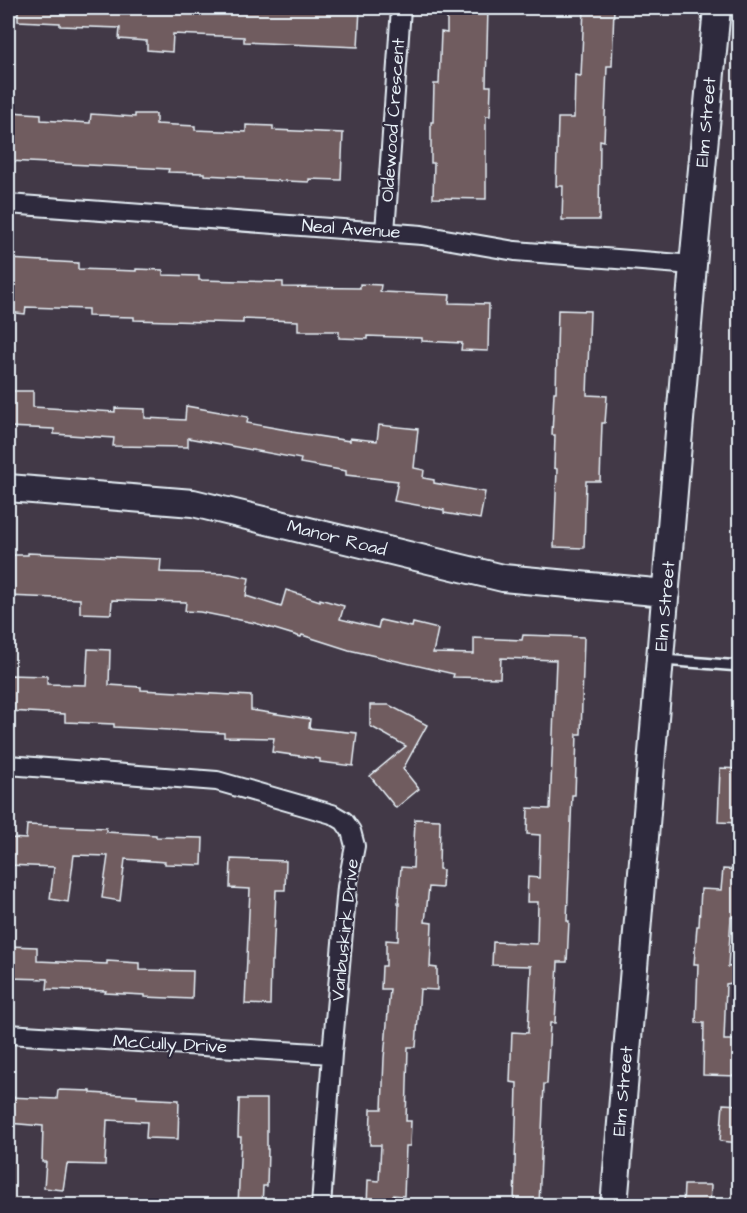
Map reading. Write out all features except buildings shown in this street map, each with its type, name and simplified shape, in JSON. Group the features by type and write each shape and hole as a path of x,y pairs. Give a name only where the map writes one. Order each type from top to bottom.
{"main road":[{"name":"Elm Street","path":"614,1206 693,265 717,8"},
{"name":"Manor Road","path":"8,489 193,502 503,578 666,593"}],"street":[{"name":"Oldewood Crescent","path":"385,232 401,8"},
{"name":"Neal Avenue","path":"8,204 422,235 515,251 693,265"},
{"name":"Vanbuskirk Drive","path":"8,765 217,781 332,814 344,821 351,831 355,846 347,887 321,1206"},
{"name":"McCully Drive","path":"8,1034 332,1053"}],"lane":[{"path":"660,660 740,666"}]}
